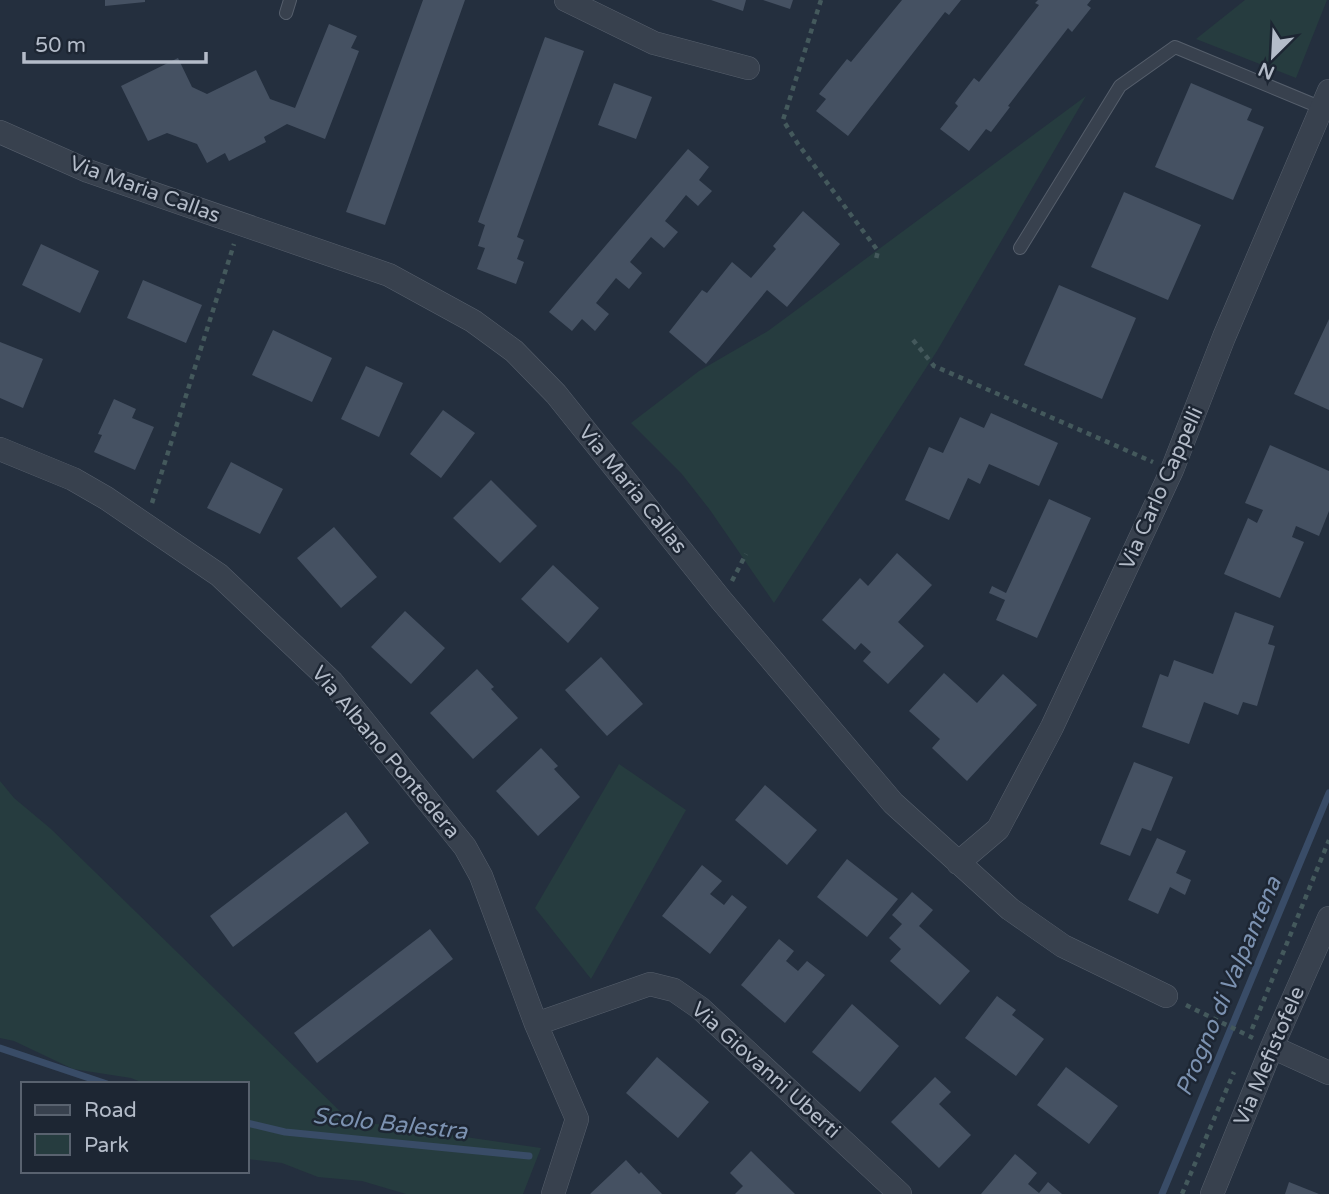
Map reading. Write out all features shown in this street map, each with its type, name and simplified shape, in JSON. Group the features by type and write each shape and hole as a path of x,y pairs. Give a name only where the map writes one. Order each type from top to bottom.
{"street":[{"path":"566,0 654,43 748,68"},
{"name":"Via Carlo Cappelli","path":"958,863 999,829 1052,727 1172,471 1230,324 1325,100"},
{"name":"Via Maria Callas","path":"0,132 88,171 399,279 473,321 514,351 556,394 721,600 884,793 1010,909 1063,946 1174,1000"},
{"name":"Via Albano Pontedera","path":"0,449 73,479 106,498 219,575 332,682 465,847 481,876 537,1024 577,1119 553,1194"},
{"name":"Via Mefistofele","path":"1212,1194 1272,1047 1329,918"},
{"name":"Via Giovanni Uberti","path":"537,1024 649,984 674,990 700,1008 900,1194"},
{"path":"1272,1047 1329,1073"}],"lane":[{"path":"1020,248 1119,86 1175,47 1325,100"}],"path":[{"path":"821,0 783,120 878,251 876,259"},
{"path":"142,501 151,508 241,223"},
{"path":"913,340 934,366 1172,471"},
{"path":"1245,1046 1329,840"},
{"path":"1174,1000 1249,1036"},
{"path":"1182,1194 1234,1071"}],"green space":[{"path":"1245,0 1327,0 1296,78 1196,39"},
{"path":"1086,96 937,351 774,603 681,473 631,423 699,371 768,331"},
{"path":"619,764 686,810 591,979 535,908"},
{"path":"0,781 14,798 51,829 349,1120 541,1148 523,1194 406,1194 362,1181 318,1177 282,1163 248,1159 248,1082 141,1082 73,1069 14,1041 0,1038"}],"building":[{"path":"105,0 145,0 145,2 105,6"},
{"path":"423,0 465,0 385,225 346,212"},
{"path":"711,0 746,0 743,11"},
{"path":"763,0 793,0 790,9"},
{"path":"902,0 961,0 949,15 945,12 848,136 816,111 826,99 819,94 847,59 851,62"},
{"path":"1038,0 1091,0 1087,5 1091,8 1072,32 1068,28 991,132 986,129 969,151 940,129 958,106 955,103 974,78 979,82 1039,5 1035,3"},
{"path":"329,24 357,36 351,48 359,51 325,139 287,124 264,137 266,142 229,161 225,153 207,163 197,144 167,133 148,141 121,86 178,58 192,87 207,94 256,70 270,99 295,108"},
{"path":"545,37 584,51 517,237 524,240 517,259 524,262 516,284 477,269 485,248 478,246 485,225 478,222"},
{"path":"614,83 652,97 636,139 598,125"},
{"path":"1191,83 1252,109 1247,120 1264,127 1233,200 1155,167"},
{"path":"688,149 709,167 699,180 712,191 698,206 686,195 665,221 678,232 664,248 651,237 630,262 642,273 629,289 616,278 596,303 609,314 595,331 582,319 572,331 549,312"},
{"path":"1124,192 1201,225 1168,300 1091,267"},
{"path":"803,211 840,244 787,307 767,290 706,364 669,332 702,290 707,293 732,262 751,278 776,249 773,246"},
{"path":"41,244 99,271 80,313 22,285"},
{"path":"143,280 202,305 186,343 127,318"},
{"path":"1059,285 1136,318 1102,399 1024,365"},
{"path":"1329,319 1329,410 1294,394"},
{"path":"273,330 332,358 312,402 252,375"},
{"path":"0,342 43,359 23,408 0,398"},
{"path":"366,366 403,383 379,437 341,419"},
{"path":"114,399 136,409 132,418 154,427 135,470 94,452 102,435 98,434"},
{"path":"443,410 475,433 441,478 410,454"},
{"path":"991,413 1058,443 1039,486 989,464 980,484 968,478 949,520 905,500 929,447 943,453 960,417 984,428"},
{"path":"1270,445 1329,471 1329,511 1319,536 1296,526 1292,537 1304,542 1280,598 1224,574 1248,518 1257,523 1263,510 1245,503"},
{"path":"231,462 283,489 260,534 207,508"},
{"path":"491,480 537,526 500,563 453,518"},
{"path":"1049,499 1091,518 1037,638 996,620 1005,600 989,593 992,586 1006,593"},
{"path":"334,527 377,577 341,608 297,558"},
{"path":"897,553 932,585 898,622 924,646 888,684 863,661 871,652 861,643 855,650 822,620 860,578 868,586"},
{"path":"553,565 599,608 568,643 521,599"},
{"path":"405,611 445,648 411,684 371,647"},
{"path":"1235,612 1274,626 1268,644 1275,646 1257,706 1243,702 1238,715 1204,702 1189,744 1142,727 1160,674 1168,677 1174,660 1213,674"},
{"path":"601,657 643,704 607,736 565,690"},
{"path":"477,669 518,718 473,759 430,713"},
{"path":"944,673 977,703 1003,674 1037,705 967,781 932,748 940,739 909,711"},
{"path":"541,748 558,766 554,769 580,797 538,836 496,791"},
{"path":"1134,762 1173,777 1151,831 1142,828 1130,856 1100,844"},
{"path":"765,785 817,830 787,865 735,820"},
{"path":"346,812 369,843 233,947 210,916"},
{"path":"1157,838 1186,851 1176,873 1191,880 1185,895 1170,887 1158,914 1128,900"},
{"path":"847,859 898,899 867,937 817,897"},
{"path":"702,865 722,881 710,894 724,905 732,895 747,907 710,954 662,916"},
{"path":"912,892 933,910 919,926 970,971 940,1005 890,961 901,949 889,938 902,924 892,915"},
{"path":"430,929 453,959 317,1063 294,1033"},
{"path":"779,939 794,951 786,961 798,971 807,961 825,975 785,1023 741,985"},
{"path":"997,996 1016,1010 1012,1015 1044,1039 1016,1076 965,1038"},
{"path":"852,1004 899,1046 860,1092 812,1052"},
{"path":"657,1057 709,1102 678,1138 626,1093"},
{"path":"1066,1067 1118,1106 1089,1144 1037,1105"},
{"path":"935,1077 951,1092 939,1104 971,1135 939,1168 891,1122"},
{"path":"751,1151 795,1194 735,1194 743,1186 730,1173"},
{"path":"1015,1154 1037,1173 1028,1184 1039,1193 1048,1182 1062,1194 981,1194"},
{"path":"626,1160 662,1194 590,1194"},
{"path":"1289,1182 1319,1194 1285,1194"}],"waterway":[{"name":"Progno di Valpantena","path":"1162,1194 1329,793"},
{"name":"Scolo Balestra","path":"0,1048 101,1082"},
{"name":"Scolo Balestra","path":"248,1123 285,1132 529,1156"}]}
